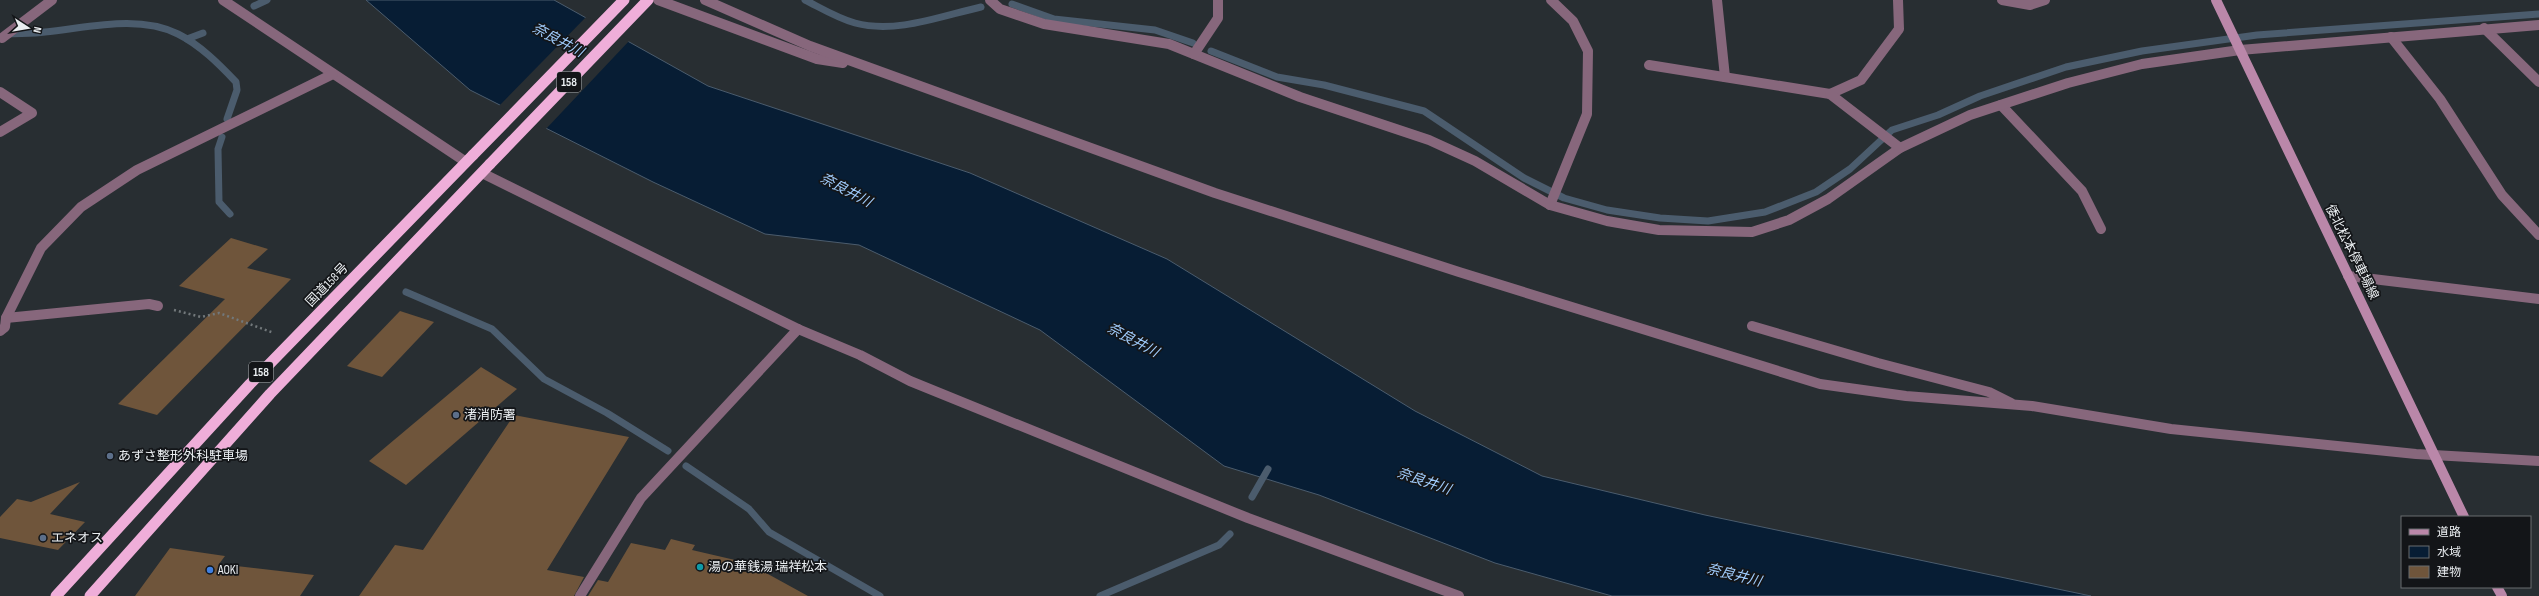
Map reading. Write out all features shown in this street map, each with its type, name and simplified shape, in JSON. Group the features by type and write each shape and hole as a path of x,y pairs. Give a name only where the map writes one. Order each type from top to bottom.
{"highway":[{"name":"国道158号","path":"56,596 250,384 624,0"},
{"name":"158","path":"90,596 270,394 370,292 490,164 648,0"}],"main road":[{"name":"倭北松本停車場線","path":"2216,0 2464,516"}],"street":[{"path":"1,39 52,0"},
{"path":"223,0 333,74 469,158"},
{"path":"658,0 817,59 875,68"},
{"path":"705,0 754,24 825,52 875,68 1215,193 1459,272 1820,384 1906,396 1986,404 2013,404 2171,429 2434,455 2539,461"},
{"path":"990,0 1000,9 1044,24 1169,44 1300,97 1429,140 1475,161 1550,205 1607,221 1659,230 1752,232 1788,220 1828,199 1900,148 1970,115 2068,82 2142,64 2239,47 2539,25"},
{"path":"1194,54 1218,18 1218,0"},
{"path":"1550,205 1587,114 1588,51 1573,21 1551,0"},
{"path":"1717,0 1725,77"},
{"path":"1830,94 1862,80 1899,28 1898,0"},
{"path":"2002,0 2030,6 2045,0"},
{"path":"2484,28 2539,82"},
{"path":"2391,37 2454,119 2495,189 2518,217 2539,235"},
{"path":"1649,65 1830,94 1900,148"},
{"path":"0,331 5,327 3,318 41,248 81,207 137,170 333,74"},
{"path":"0,92 32,113 0,132"},
{"path":"2001,105 2082,191 2101,229"},
{"path":"482,173 798,329 860,355 910,381 1226,510 1459,596"},
{"path":"2348,276 2539,300"},
{"path":"3,318 149,304 158,306"},
{"path":"1752,326 1878,363 1989,392 2013,404"},
{"path":"580,596 641,498 798,329"}],"path":[{"path":"158,306 201,317 219,313 276,334"}],"water":[{"name":"奈良井川","path":"366,0 554,0 708,86 970,173 1167,259 1415,411 1542,476 1705,515 2091,596 1612,596 1495,563 1319,495 1224,466 1040,330 859,245 765,234 653,182 470,90"}],"pier":[{"path":"587,16 630,40 545,130 499,106"}],"building":[{"path":"231,238 268,249 247,268 291,279 157,415 118,404 225,299 179,286"},
{"path":"400,311 434,322 382,377 347,366"},
{"path":"481,367 517,389 406,485 369,461"},
{"path":"514,415 629,437 547,570 584,577 574,596 359,596 395,545 423,550"},
{"path":"80,482 50,514 85,522 58,550 0,538 0,517 17,499 31,502"},
{"name":"湯の華銭湯 瑞祥松本","path":"671,539 695,545 692,550 748,563 808,596 588,596 598,580 608,582 631,543 665,550"},
{"name":"AOKI","path":"170,548 225,556 219,564 314,575 300,596 135,596"}],"waterway":[{"path":"254,6 267,0"},
{"path":"805,0 829,13 855,23 871,26 902,25 934,19 981,7"},
{"path":"1012,4 1054,19 1155,30 1193,43"},
{"path":"1211,51 1277,77 1324,85 1424,111 1524,178 1564,198 1607,210 1660,218 1708,221 1765,212 1816,192 1850,169 1892,130 1938,115 1980,96 2066,67 2142,51 2257,35 2539,14"},
{"path":"6,34 40,33 112,24 129,24 163,28 187,39"},
{"path":"187,39 203,33"},
{"path":"187,39 202,49 236,82 237,90 227,119"},
{"path":"222,137 218,149 219,202 230,214"},
{"path":"406,292 492,329 544,379 607,413 668,451"},
{"path":"686,466 749,509 769,532 880,596"},
{"path":"1252,497 1268,469"},
{"path":"1100,596 1219,545 1230,534"}],"place":[{"name":"渚消防署","path":"456,415"},
{"name":"あずさ整形外科駐車場","path":"110,456"},
{"name":"エネオス","path":"43,538"},
{"name":"湯の華銭湯 瑞祥松本","path":"700,567"},
{"name":"AOKI","path":"210,570"}]}
